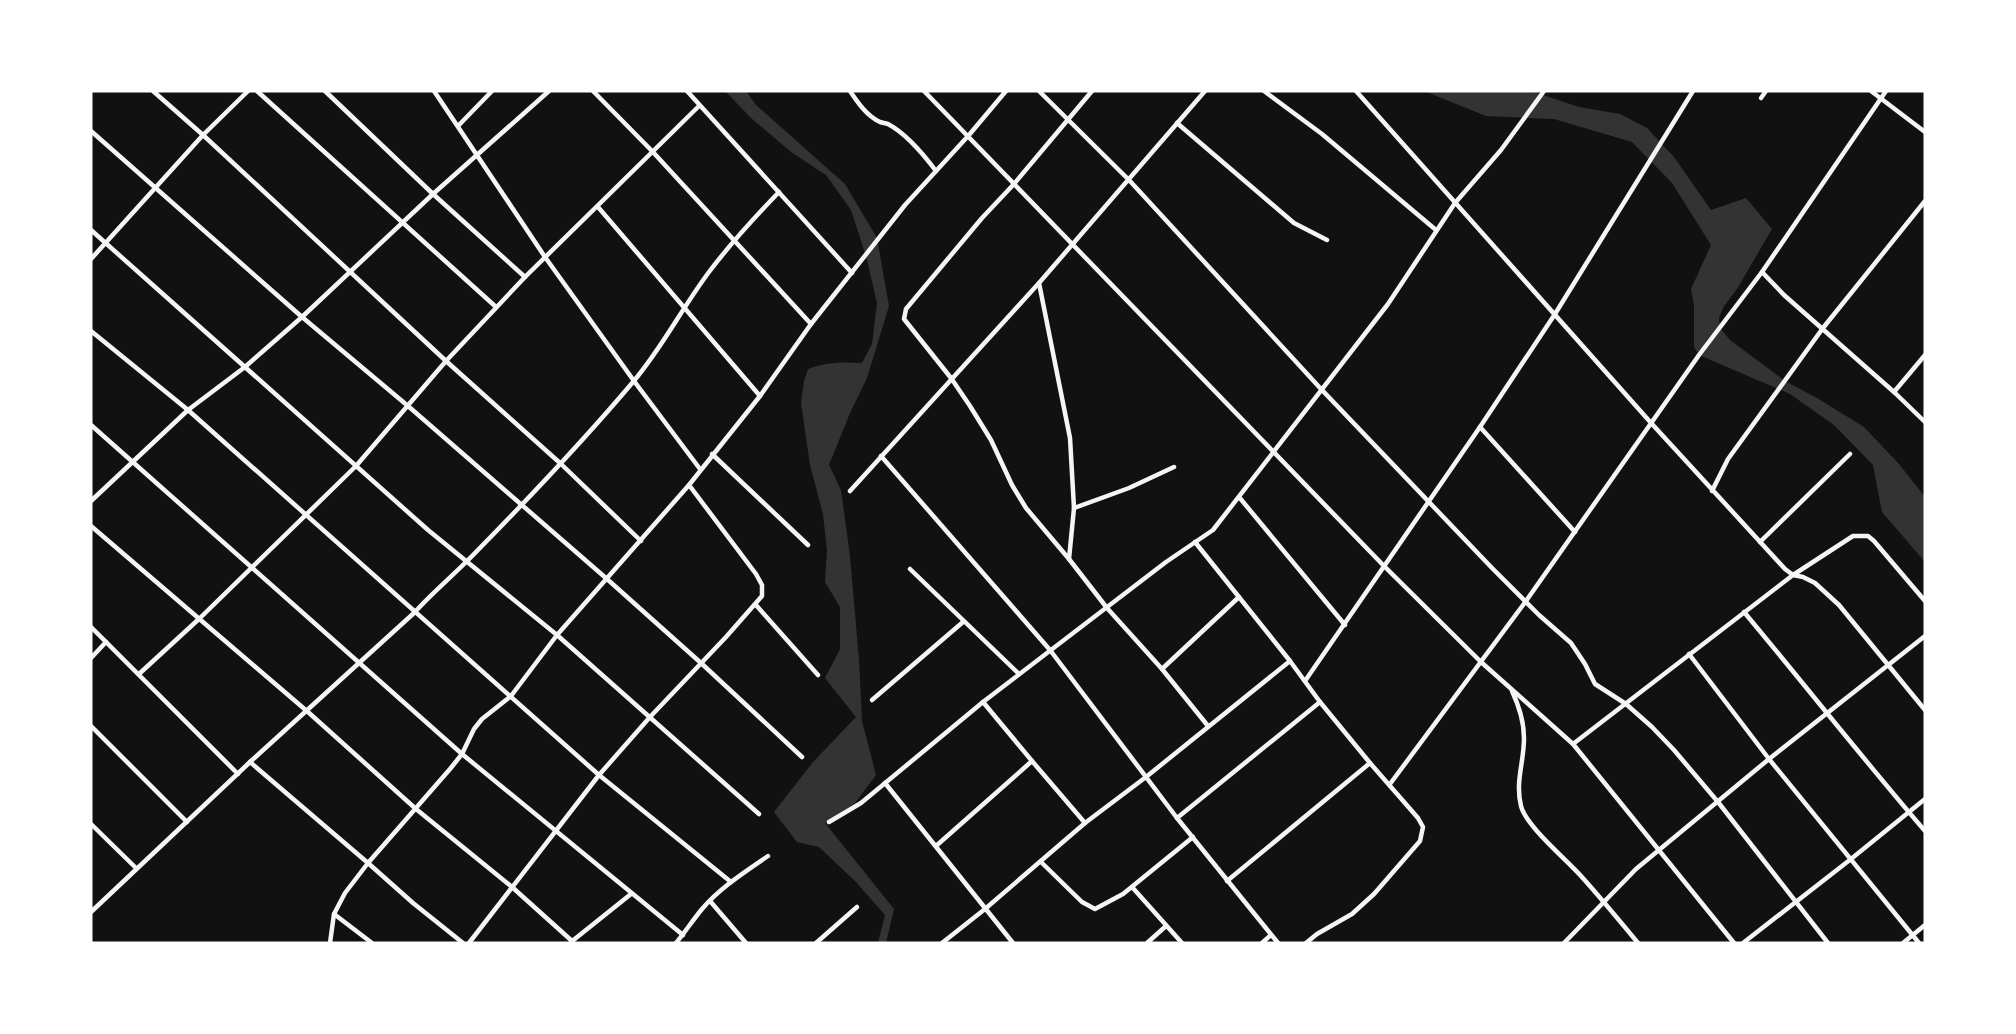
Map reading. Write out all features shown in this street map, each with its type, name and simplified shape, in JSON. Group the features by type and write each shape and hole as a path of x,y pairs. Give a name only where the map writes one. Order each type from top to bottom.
{"street":[{"path":"154,91 446,361 560,463 641,541"},
{"path":"91,260 203,135 248,91"},
{"path":"257,91 496,307"},
{"path":"325,91 433,194 525,277"},
{"path":"434,91 545,257 700,469"},
{"path":"458,126 492,91"},
{"path":"91,501 188,410 245,367 302,317 433,194 549,91"},
{"path":"593,91 811,324"},
{"path":"687,91 852,274"},
{"path":"850,91 865,111 879,122 888,124 911,142 936,171"},
{"path":"924,91 969,135 1014,184 1384,566 1481,662 1573,744 1660,849 1734,943"},
{"path":"330,943 334,914 345,893 368,863 462,754 474,728 482,719 511,696 557,635 689,485 760,396 811,324 905,205 1006,91"},
{"path":"1039,91 1129,180 1321,389 1526,602 1571,643 1595,684 1626,704 1674,750 1718,802 1828,943"},
{"path":"1092,91 1014,184 982,218 905,312 904,319 951,378 986,434 1026,508 1069,558 1106,608 1162,669 1208,726"},
{"path":"850,491 1039,283 1205,91"},
{"path":"1264,91 1322,134 1436,230"},
{"path":"1356,91 1712,491 1785,569 1810,580 1833,600 1925,710"},
{"path":"829,822 861,803 1019,674 1166,562 1213,530 1388,304 1455,203 1501,150 1544,91"},
{"path":"1305,681 1480,427 1555,314 1693,91"},
{"path":"1761,98 1766,91"},
{"path":"1871,91 1925,132"},
{"path":"1390,784 1526,602 1704,348 1762,272 1886,91"},
{"path":"139,674 200,618 356,466 446,361 496,307 699,106"},
{"path":"1177,123 1294,223 1327,240"},
{"path":"91,131 156,186 302,317 408,406 607,579 701,662 802,757"},
{"path":"91,912 250,762 360,664 414,613 440,585 468,561 522,505 634,381 685,307 734,241 779,192"},
{"path":"1712,491 1728,459 1823,328 1925,202"},
{"path":"598,207 760,396"},
{"path":"91,230 428,530 557,635 759,814"},
{"path":"1762,272 1784,295 1823,328 1925,422"},
{"path":"1039,283 1070,438 1074,508 1069,558"},
{"path":"91,331 188,410 414,613 599,775 731,882"},
{"path":"1894,392 1925,355"},
{"path":"91,425 462,754 682,935"},
{"path":"1480,427 1575,532"},
{"path":"712,454 808,545"},
{"path":"1760,542 1850,454"},
{"path":"881,456 1050,650 1177,818 1278,943"},
{"path":"1074,508 1130,488 1174,467"},
{"path":"469,943 599,775 650,717 756,605 762,596 763,591 756,574 689,485"},
{"path":"1239,497 1345,625"},
{"path":"91,526 308,712 416,809 512,887 571,942 631,894"},
{"path":"1573,744 1794,574 1853,536 1861,534 1868,536 1874,541 1925,601"},
{"path":"1195,542 1290,661 1320,702 1422,822 1424,831 1420,841 1360,907 1306,943"},
{"path":"910,569 1019,674"},
{"path":"1162,669 1239,597"},
{"path":"756,605 818,675"},
{"path":"1744,612 1828,713 1865,761 1925,831"},
{"path":"872,700 963,622"},
{"path":"91,627 238,774"},
{"path":"1564,943 1603,901 1660,849 1925,636"},
{"path":"91,658 106,642"},
{"path":"1690,654 1770,759 1919,943"},
{"path":"942,943 985,909 1085,823 1146,777 1290,661"},
{"path":"1510,688 1522,718 1524,737 1518,780 1522,810 1638,943"},
{"path":"983,702 1085,823"},
{"path":"1177,818 1320,702"},
{"path":"91,726 187,822"},
{"path":"250,762 413,903 463,943"},
{"path":"936,846 1032,762"},
{"path":"1227,881 1370,763"},
{"path":"885,783 1013,943"},
{"path":"1744,943 1851,860 1925,799"},
{"path":"91,824 136,868"},
{"path":"1041,862 1082,902 1095,908 1116,899 1193,838"},
{"path":"676,943 710,901 731,882 768,856"},
{"path":"1132,887 1182,943"},
{"path":"710,901 746,943"},
{"path":"816,943 857,907"},
{"path":"334,914 372,943"},
{"path":"1903,943 1925,925"},
{"path":"1147,943 1166,926"},
{"path":"1262,943 1271,935"}],"shaded area":[{"path":"725,91 746,91 756,105 845,184 877,238 889,306 867,378 850,413 829,465 841,490 850,556 862,721 876,775 855,803 825,823 894,909 886,943 878,943 885,915 856,882 819,847 797,842 774,812 813,762 856,717 825,678 840,649 840,607 825,582 827,551 823,514 810,465 801,403 808,369 835,363 862,363 872,344 877,303 866,256 851,210 826,175 791,152 751,118"},
{"path":"1424,91 1531,91 1579,107 1620,114 1647,128 1674,157 1711,210 1746,198 1772,229 1737,289 1724,306 1719,318 1720,328 1730,340 1785,381 1864,427 1899,464 1925,497 1925,562 1882,512 1873,465 1834,425 1790,394 1699,355 1694,347 1694,305 1691,289 1711,245 1672,183 1632,142 1554,119 1486,116"}]}
